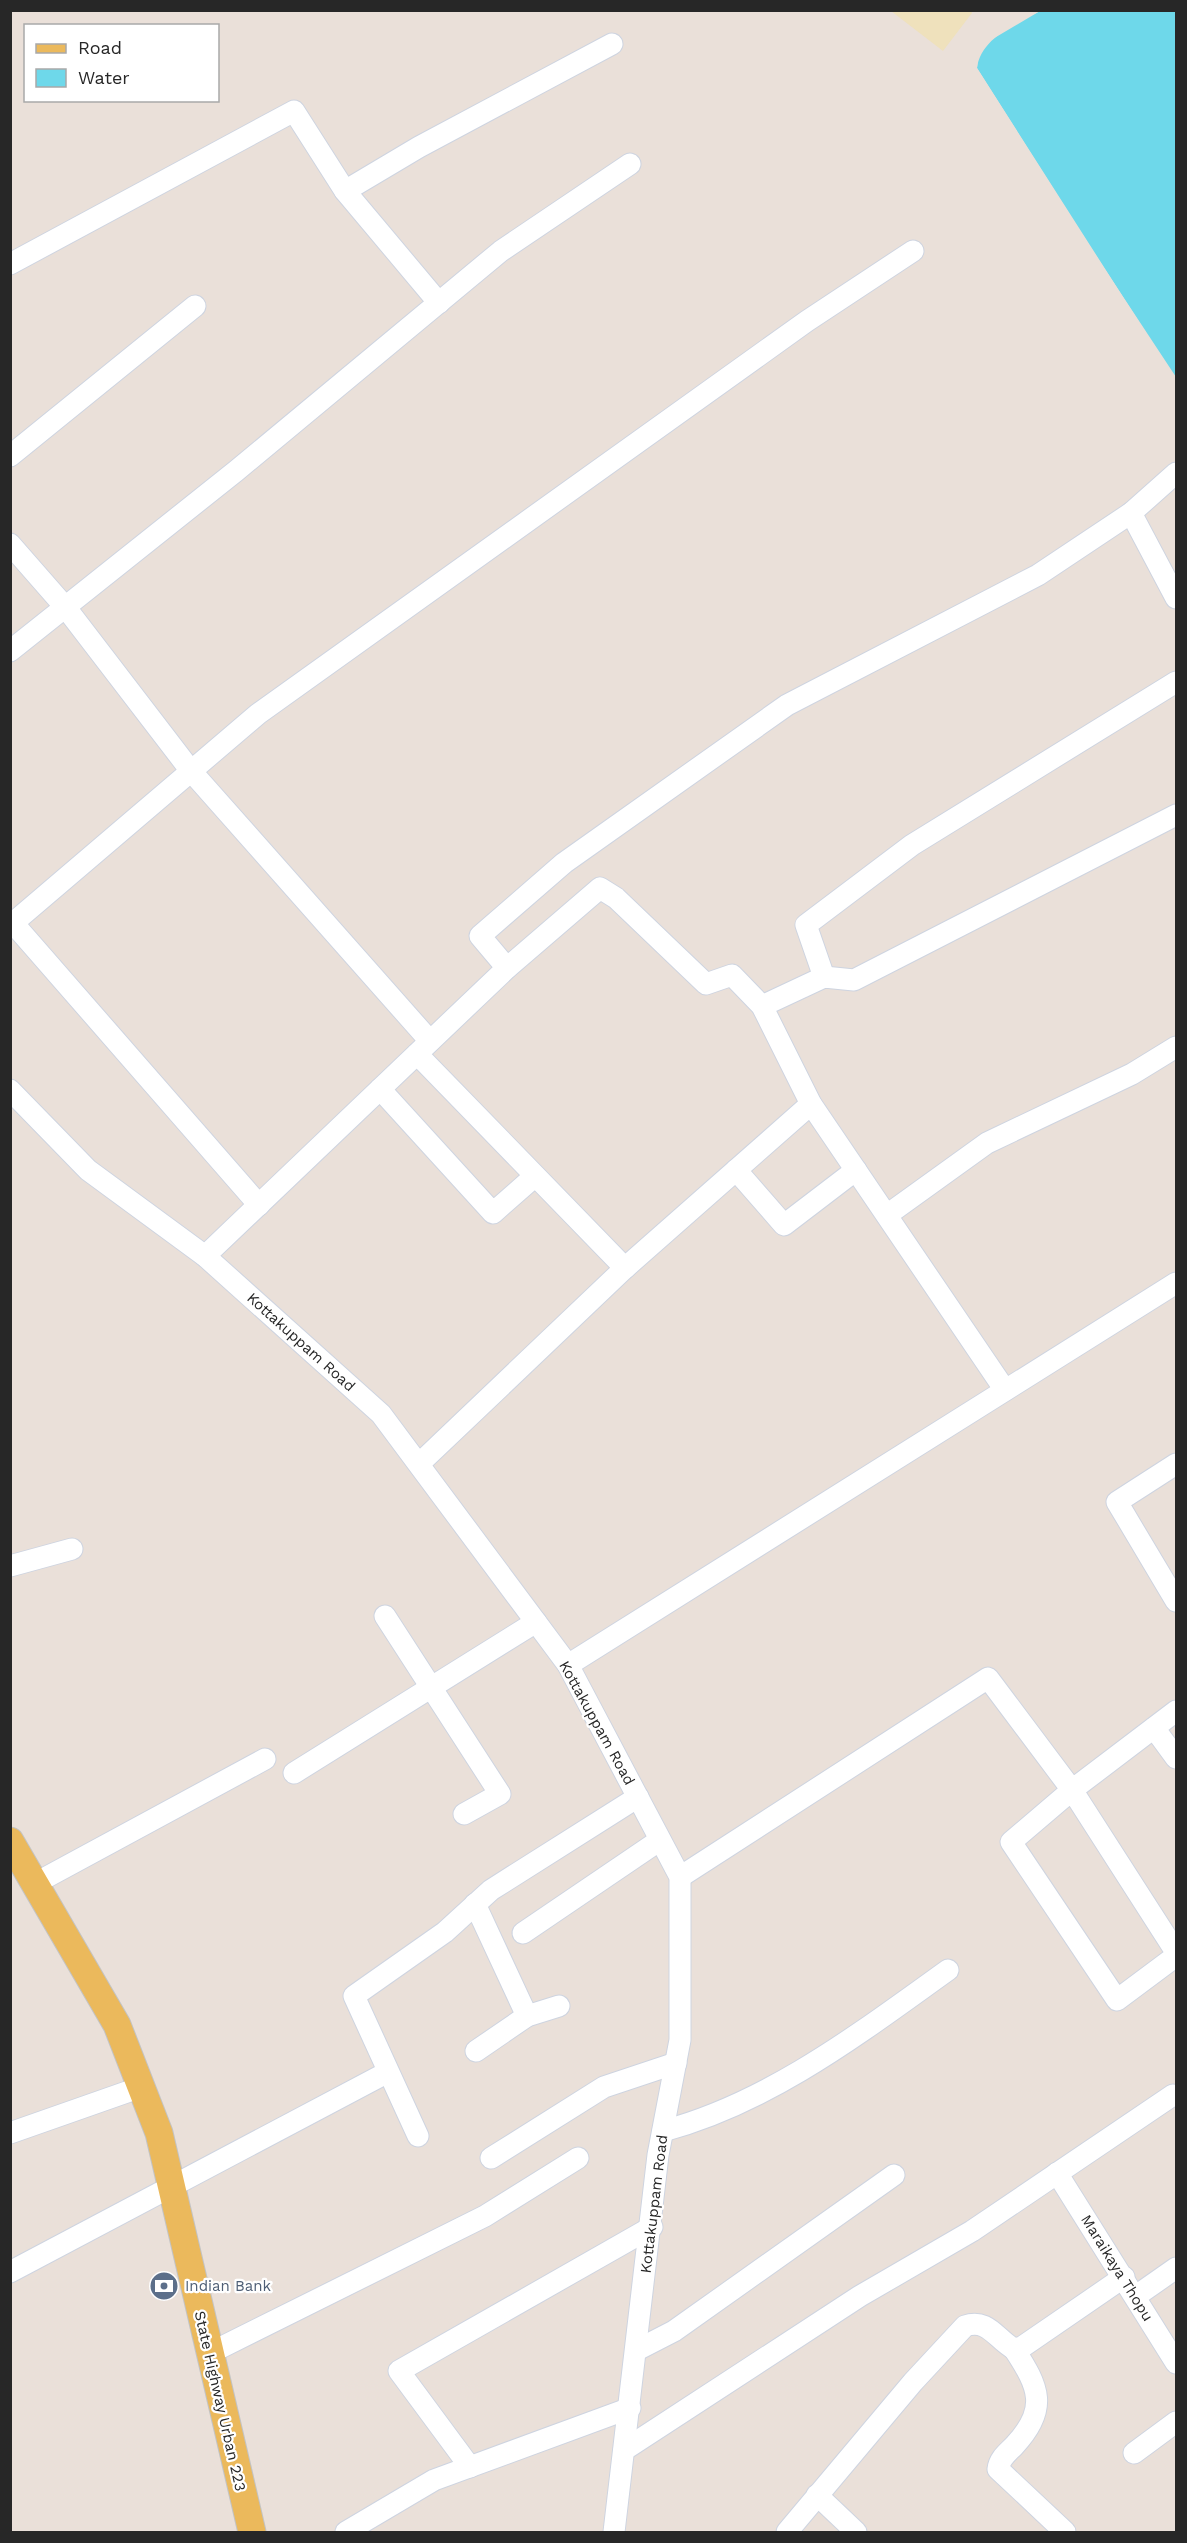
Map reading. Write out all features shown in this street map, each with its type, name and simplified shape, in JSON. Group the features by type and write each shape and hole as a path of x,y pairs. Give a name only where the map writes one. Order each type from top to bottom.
{"main road":[{"name":"State Highway Urban 223","path":"19,1864 117,2025 159,2133 208,2354 252,2532"}],"street":[{"path":"345,191 419,147 612,44"},
{"path":"10,264 294,111 345,191 439,303"},
{"path":"10,651 66,608 501,251 630,164"},
{"path":"259,1205 12,925 258,714 788,334 913,251"},
{"path":"10,456 195,306"},
{"path":"507,968 480,936 564,863 787,705 1038,575 1131,513 1176,473"},
{"path":"1131,513 1176,598"},
{"path":"10,544 66,608 191,771 423,1048 535,1176 625,1269"},
{"path":"824,977 806,925 912,845 1176,682"},
{"path":"762,1006 824,977 854,980 1176,815"},
{"path":"205,1256 507,968 600,888 616,898 706,984 732,975 762,1006 811,1104 1005,1390"},
{"path":"887,1215 987,1143 1132,1074 1176,1047"},
{"path":"380,1089 493,1213 535,1176"},
{"name":"Kottakuppam Road","path":"10,1090 88,1170 205,1256 381,1414 567,1665 680,1877 680,2040 663,2132 614,2532"},
{"path":"418,1464 625,1269 811,1104"},
{"path":"736,1170 784,1226 856,1170"},
{"path":"567,1665 1176,1283"},
{"path":"1176,1464 1117,1502 1176,1601"},
{"path":"10,1566 72,1549"},
{"path":"386,1616 501,1794 464,1814"},
{"path":"294,1773 536,1622"},
{"path":"680,1877 988,1678 1072,1790 1176,1954 1117,2000 1011,1842 1072,1790 1176,1711"},
{"path":"1154,1728 1176,1758"},
{"path":"19,1864 265,1759"},
{"path":"418,2136 354,1996 444,1932 491,1890 638,1797"},
{"path":"523,1933 660,1840"},
{"path":"475,1904 528,2016"},
{"path":"663,2132 695,2123 797,2072 851,2040 948,1970"},
{"path":"476,2051 528,2016 559,2007"},
{"path":"491,2158 604,2088 676,2063"},
{"path":"10,2272 388,2072"},
{"path":"10,2133 141,2087"},
{"path":"624,2450 860,2296 972,2230 1173,2095"},
{"path":"208,2354 485,2216 578,2158"},
{"name":"Maraikaya Thopu","path":"1057,2174 1136,2296 1176,2363"},
{"path":"637,2350 674,2331 894,2175"},
{"path":"470,2467 399,2371 652,2227"},
{"path":"1136,2296 1176,2268"},
{"path":"1014,2349 1022,2347 1124,2277"},
{"path":"787,2532 913,2382 965,2326 975,2323 985,2325 1014,2349 1032,2376 1037,2399 1032,2420 1023,2436 998,2463 998,2469 1065,2532"},
{"path":"345,2532 434,2480 630,2408"},
{"path":"1134,2453 1176,2422"},
{"path":"817,2495 856,2532"}],"sand":[{"path":"971,10 972,13 943,51 891,11"}],"water":[{"path":"1040,11 1176,11 1176,377 977,68 980,57 992,40"}],"pier":[{"path":"1034,10 1040,11 991,40 979,54 977,68 1176,380 1087,247 975,69 976,53 989,38"}],"place":[{"name":"Indian Bank","path":"164,2286"}]}
